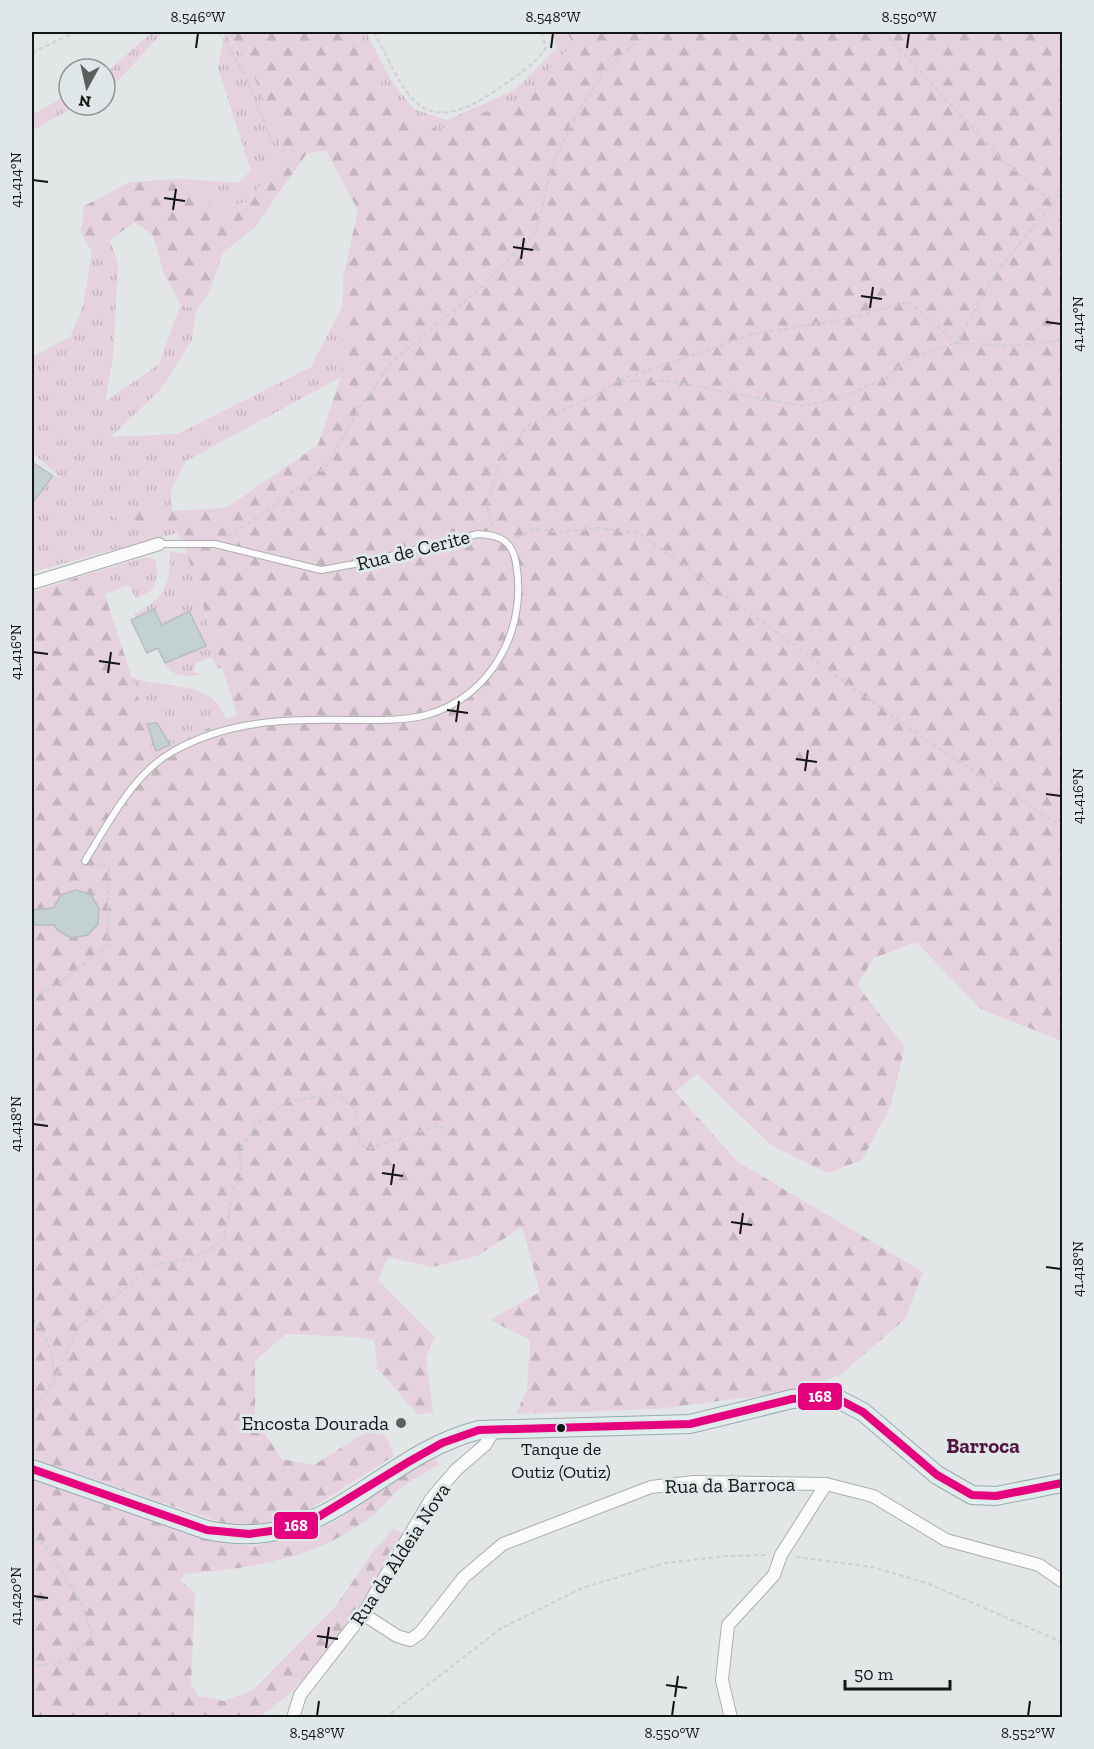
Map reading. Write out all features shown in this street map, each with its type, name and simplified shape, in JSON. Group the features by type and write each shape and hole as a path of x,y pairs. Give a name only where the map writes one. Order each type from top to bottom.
{"main road":[{"path":"38,1471 207,1530 234,1534 261,1534 288,1530 318,1519 431,1447 464,1434 496,1427 690,1424 710,1421 792,1399 824,1396 840,1400 864,1412 937,1475 972,1495 996,1496 1062,1483"}],"street":[{"name":"Rua de Cerite","path":"32,583 159,544"},
{"name":"Rua da Aldeia Nova","path":"293,1718 300,1695 363,1614 432,1499 456,1470 485,1445 496,1427"},
{"name":"Rua da Barroca","path":"363,1614 397,1636 410,1640 420,1633 464,1577 503,1544 651,1487 694,1482 826,1484 873,1496 945,1540 1039,1565 1062,1581"},
{"path":"731,1718 722,1680 728,1625 774,1575 781,1555 826,1484"}],"lane":[{"name":"Rua de Cerite","path":"159,544 215,544 321,570 366,562 478,534 496,535 508,542"},
{"path":"85,861 142,777 157,761 173,750 252,723 425,716 455,702 480,686 501,659 512,633 521,592 515,559 508,542"}],"path":[{"path":"32,52 75,32"},
{"path":"219,32 245,75 273,143"},
{"path":"227,43 235,32"},
{"path":"374,32 405,92 426,109 447,114 482,99 537,62 546,46 541,32"},
{"path":"215,544 262,515 326,467 360,407 392,362 484,284 536,231 552,166 571,124 604,70 648,32"},
{"path":"884,32 1000,158 1054,202"},
{"path":"956,343 997,271 1062,192"},
{"path":"496,535 487,507 499,463 505,455 530,424 595,396 617,381 753,334 846,319 909,302 956,343"},
{"path":"617,381 667,381 803,406 838,398 887,378 907,360 956,343 1014,346 1062,340"},
{"path":"508,542 533,529 561,532 597,528 639,533 927,741 1062,826"},
{"path":"32,997 59,984 107,945 109,867 85,861"},
{"path":"32,1413 54,1381 78,1327 155,1264 192,1259 224,1241 233,1189 241,1176 240,1149 259,1122 288,1101 338,1095 356,1109 360,1146 370,1148 437,1126 454,1131"},
{"path":"32,1319 53,1354 54,1381"},
{"path":"32,1540 45,1544 82,1605 93,1637 59,1664 32,1665"},
{"path":"385,1718 500,1629 582,1588 665,1563 728,1556 781,1555 872,1567 927,1583 1062,1642"},
{"path":"32,1712 43,1718"},
{"path":"119,1718 124,1715 150,1718"}],"green space":[{"path":"152,32 163,32 117,82 117,63"},
{"path":"225,32 248,63 280,137 278,163 247,202 218,209 182,179 237,183 251,171 218,68"},
{"path":"226,32 354,32 396,111 438,130 522,98 573,44 567,32 1062,32 1062,1041 981,1009 916,942 874,958 857,985 905,1047 890,1107 862,1160 827,1173 771,1145 697,1074 675,1092 738,1162 923,1272 905,1319 841,1374 813,1385 759,1396 656,1409 516,1414 527,1389 530,1340 490,1320 540,1292 522,1227 477,1256 432,1267 388,1257 378,1280 435,1337 426,1357 433,1412 418,1415 377,1368 374,1340 286,1334 255,1361 255,1417 281,1459 314,1465 366,1432 386,1436 394,1456 289,1522 229,1525 32,1459 32,592 97,571 156,751 237,715 187,554 172,523 118,521 110,508 172,511 226,508 318,445 341,377 343,278 358,210 326,151 307,153 255,227 222,254 209,293 196,310 181,304 164,274 153,235 135,222 92,252 81,233 84,206 130,182 181,179 218,209 247,202 278,163 280,137 248,63"},
{"path":"354,32 366,32 392,82 414,109 447,120 515,90 557,48 552,32 567,32 573,44 522,98 438,130 396,111"},
{"path":"57,101 57,117 32,131 32,115"},
{"path":"110,240 118,263 113,357 105,402 159,364 181,304 196,310 192,340 160,390 111,437 178,434 311,367 343,305 341,377 186,461 171,490 172,511 110,508 118,521 172,523 177,533 32,572 32,505 37,498 32,491 38,482 45,486 53,476 61,478 32,452 32,357 70,337 83,306 92,252"},
{"path":"170,551 187,554 222,668 217,668 212,657 196,663 193,672 201,674 190,676 171,671 165,663 206,646 189,612 162,625 154,609 136,618 134,614 153,603 164,590 169,573"},
{"path":"147,557 155,560 158,572 152,590 136,599 129,585 104,594 97,571"},
{"path":"132,677 199,691 220,706 226,720 170,745 157,723 147,724"},
{"path":"435,1454 438,1465 403,1486 373,1515 330,1542 283,1559 234,1569 184,1574 181,1581 195,1593 191,1684 198,1696 224,1701 253,1690 336,1606 372,1553 393,1529 403,1533 358,1609 323,1657 283,1699 259,1717 32,1718 32,1478 213,1541 252,1546 295,1538 338,1520 415,1465"}],"building":[{"path":"32,462 53,476 32,503"},
{"path":"154,609 162,625 189,611 206,646 165,663 158,648 147,653 131,620"},
{"path":"157,723 170,745 156,751 147,724"},
{"path":"76,890 91,895 99,908 98,924 88,935 72,938 58,931 54,925 32,925 32,910 53,908 61,895"}],"transit line":[{"name":"168","path":"32,1469 207,1530 249,1534 286,1529 318,1517 442,1443 479,1430 690,1424 792,1399 824,1396 840,1400 863,1412 937,1475 972,1495 996,1496 1062,1483"}],"place":[{"name":"Encosta Dourada","path":"401,1423"},
{"name":"Tanque de Outiz (Outiz)","path":"561,1428"}],"district":[{"name":"Barroca","path":"983,1446"}]}
